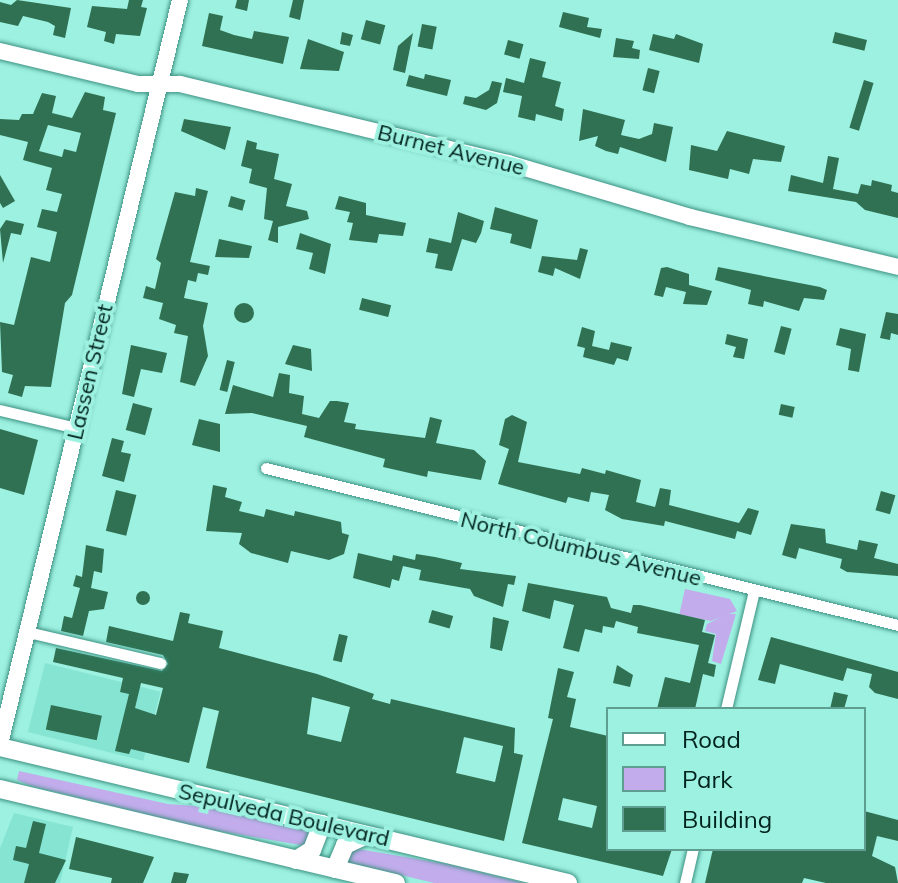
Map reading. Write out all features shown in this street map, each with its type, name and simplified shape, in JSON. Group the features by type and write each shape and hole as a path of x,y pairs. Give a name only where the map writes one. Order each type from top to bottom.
{"main road":[{"name":"Sepulveda Boulevard","path":"0,745 568,883"},
{"name":"Sepulveda Boulevard","path":"0,789 396,883"},
{"path":"296,860 312,850 322,824"},
{"path":"335,869 345,845 366,835"}],"street":[{"name":"Lassen Street","path":"0,745 180,0"},
{"name":"Burnet Avenue","path":"0,51 138,84 180,84 508,163 690,217 898,267"},
{"path":"0,410 77,428"},
{"name":"North Columbus Avenue","path":"266,468 898,625"},
{"path":"726,707 754,591"},
{"path":"28,632 160,663"},
{"path":"685,883 693,851"}],"shaded area":[{"path":"45,663 160,692 143,761 28,732"},
{"path":"14,813 73,827 60,883 0,883 0,848"}],"green space":[{"path":"685,589 730,599 737,611 711,621 681,615 674,638"},
{"path":"727,614 736,614 721,664 712,661 716,634 705,631 707,624"},
{"path":"19,771 168,804 208,807 311,832 306,846 207,829 31,786 17,780"},
{"path":"352,848 447,864 524,883 434,883 347,862"}],"building":[{"path":"17,0 71,8 65,38 53,35 55,26 48,22 23,16 18,26 0,22 0,2 11,5"},
{"path":"129,0 143,0 141,7 147,8 140,36 116,34 114,44 104,41 106,32 87,27 92,6 127,9"},
{"path":"237,0 249,0 247,11 235,8"},
{"path":"293,0 304,0 300,20 289,17"},
{"path":"563,12 589,18 587,27 602,29 600,38 559,27"},
{"path":"209,13 223,16 220,30 234,35 252,39 254,31 289,37 283,64 202,46"},
{"path":"366,20 385,25 380,44 361,39"},
{"path":"422,24 437,27 432,49 418,47"},
{"path":"342,32 353,35 350,46 340,44"},
{"path":"835,32 867,40 864,51 832,43"},
{"path":"413,33 405,73 393,70 398,46"},
{"path":"653,34 674,39 676,34 703,44 699,63 649,50"},
{"path":"616,38 634,41 632,48 640,50 639,59 613,57"},
{"path":"308,39 344,52 339,71 300,69"},
{"path":"508,40 523,44 520,59 504,54"},
{"path":"530,58 546,62 542,77 561,82 555,106 564,109 562,121 536,114 535,121 518,117 522,96 503,92 506,78 524,83"},
{"path":"648,68 660,71 654,93 642,90"},
{"path":"425,74 451,80 447,96 406,86 409,75 424,79"},
{"path":"864,80 874,83 859,131 849,128"},
{"path":"492,81 502,83 497,103 486,110 463,104 465,96 476,98 489,90"},
{"path":"85,92 105,97 103,110 116,113 72,295 65,303 51,387 25,386 22,397 8,393 13,375 2,372 0,322 14,325 31,257 50,262 57,232 37,227 42,209 57,212 62,194 46,190 52,168 23,160 28,142 0,135 0,119 19,120 22,114 33,114 42,93 56,96 52,113 72,118","holes":["48,125 81,133 76,152 64,149 62,157 39,151"]},
{"path":"583,109 625,120 621,135 639,139 652,134 654,123 673,127 666,162 620,147 618,154 606,151 595,146 598,136 579,141"},
{"path":"184,119 231,127 225,150 181,131"},
{"path":"727,131 785,146 781,162 753,159 749,174 730,169 728,179 689,170 691,145 717,151"},
{"path":"247,140 257,143 256,149 279,154 274,179 292,184 286,206 307,211 309,219 278,227 278,243 268,240 273,221 264,219 267,188 249,183 252,169 241,166"},
{"path":"828,156 839,158 833,189 858,194 861,184 871,186 872,180 892,185 891,191 898,193 898,218 865,210 856,202 788,191 791,175 823,183"},
{"path":"0,175 15,201 3,208 0,203"},
{"path":"196,188 208,191 190,262 210,266 208,275 198,273 196,282 188,280 184,298 208,303 203,326 208,356 195,386 180,382 188,336 174,333 176,325 159,319 163,303 143,298 146,286 155,289 161,263 156,259 175,192 195,196"},
{"path":"231,196 245,200 242,211 228,207"},
{"path":"339,196 366,203 366,215 406,223 403,236 379,234 377,243 349,240 353,223 347,222 350,212 335,209"},
{"path":"495,207 538,220 531,249 510,243 512,234 490,229"},
{"path":"458,212 484,221 481,233 476,243 462,239 452,271 435,268 438,254 426,252 429,238 451,243"},
{"path":"6,220 24,224 21,235 11,233 3,263 0,229"},
{"path":"300,233 331,244 325,274 309,269 313,253 296,249"},
{"path":"219,239 252,246 249,258 215,257"},
{"path":"580,248 588,250 580,279 555,268 553,276 538,272 542,256 577,260"},
{"path":"718,267 827,290 824,300 804,298 799,311 764,301 763,307 748,304 751,290 715,280"},
{"path":"661,268 689,274 689,285 712,291 707,305 683,304 686,292 666,287 663,297 654,295"},
{"path":"362,298 391,305 388,317 359,310"},
{"path":"240,303 248,303 254,313 248,323 240,323 234,317 234,309"},
{"path":"886,312 898,314 898,335 891,333 890,340 880,338"},
{"path":"781,326 792,329 785,355 774,352"},
{"path":"582,327 595,331 592,346 609,350 611,342 632,347 628,361 617,358 614,365 583,357 585,348 577,346"},
{"path":"840,328 866,334 859,372 848,370 851,349 836,345"},
{"path":"727,334 748,339 744,359 733,357 736,347 725,344"},
{"path":"131,345 167,353 162,373 141,369 134,397 122,394"},
{"path":"293,345 311,349 312,371 285,364"},
{"path":"227,360 235,362 227,392 220,390"},
{"path":"279,373 290,375 289,393 304,396 302,414 319,418 330,401 349,403 344,422 356,424 355,429 425,438 430,417 442,420 436,443 474,450 486,461 481,480 428,471 427,477 383,467 385,459 304,437 307,426 252,413 225,414 233,385 273,397"},
{"path":"133,403 152,408 145,435 126,430"},
{"path":"781,404 795,407 792,418 779,415"},
{"path":"512,415 527,422 518,462 580,474 582,468 605,474 606,470 641,480 636,502 655,507 660,488 671,490 669,505 739,523 748,508 759,511 751,535 737,531 735,539 665,521 664,526 622,519 605,510 609,495 591,492 589,502 568,497 566,503 498,484 509,449 499,445 505,419"},
{"path":"199,419 220,424 220,452 192,445"},
{"path":"0,429 38,440 24,495 0,488"},
{"path":"112,438 124,441 121,452 131,454 124,482 102,476"},
{"path":"213,485 227,488 225,497 242,502 239,511 264,517 266,509 294,516 295,511 341,522 342,533 349,535 344,554 329,560 291,551 288,563 251,553 239,544 242,533 206,531"},
{"path":"116,490 136,495 126,536 106,531"},
{"path":"881,491 895,495 890,514 875,510"},
{"path":"791,524 825,529 826,543 857,550 859,540 878,544 874,558 898,564 898,576 847,572 840,568 842,559 799,548 796,559 782,555"},
{"path":"86,545 104,549 102,573 94,571 91,588 108,592 104,609 89,611 83,636 61,631 64,616 72,618 80,588 73,586 76,575 82,577"},
{"path":"358,553 392,561 393,555 415,560 416,554 462,563 460,569 516,576 514,585 508,584 503,607 474,596 470,589 419,580 421,570 403,566 399,581 392,579 390,588 353,578"},
{"path":"528,583 607,597 611,608 631,613 633,605 640,605 705,620 702,632 715,635 708,663 716,665 714,677 703,674 695,707 658,707 665,677 690,683 699,645 637,633 638,627 616,621 614,628 603,626 602,633 585,629 579,652 563,648 574,605 554,600 550,619 522,611"},
{"path":"143,591 150,598 143,605 136,598"},
{"path":"432,610 453,616 450,629 428,622"},
{"path":"180,612 190,614 188,623 223,631 219,648 317,674 374,694 372,699 390,704 391,699 515,728 514,753 523,755 504,841 206,768 219,711 203,707 189,763 131,749 129,754 115,751 129,694 120,692 123,678 53,662 56,648 162,671 168,664 163,655 106,642 109,626 173,641","holes":["141,683 163,688 156,715 135,708","312,697 350,707 341,742 307,734","464,737 503,746 495,782 456,773"]},
{"path":"493,617 509,621 502,651 490,648"},
{"path":"339,634 348,636 342,662 333,660"},
{"path":"771,637 898,672 898,699 875,693 869,687 872,674 847,668 843,681 780,664 775,684 758,680"},
{"path":"617,665 633,675 630,687 613,683"},
{"path":"558,668 574,672 567,697 576,699 570,727 606,736 606,851 671,851 663,876 522,843 553,719 548,718","holes":["563,798 597,806 592,828 558,820"]},
{"path":"834,692 848,695 845,707 830,707"},
{"path":"51,705 102,716 97,740 46,729"},
{"path":"866,812 898,820 898,841 877,836 872,856 895,867 898,883 826,883 804,878 802,883 705,883 713,851 866,851"},
{"path":"33,821 46,824 39,853 66,860 55,883 24,883 29,864 13,860 16,846 26,848"},
{"path":"76,837 154,857 143,883 111,883 112,878 69,869"},
{"path":"174,872 189,874 186,883 171,883"}]}
